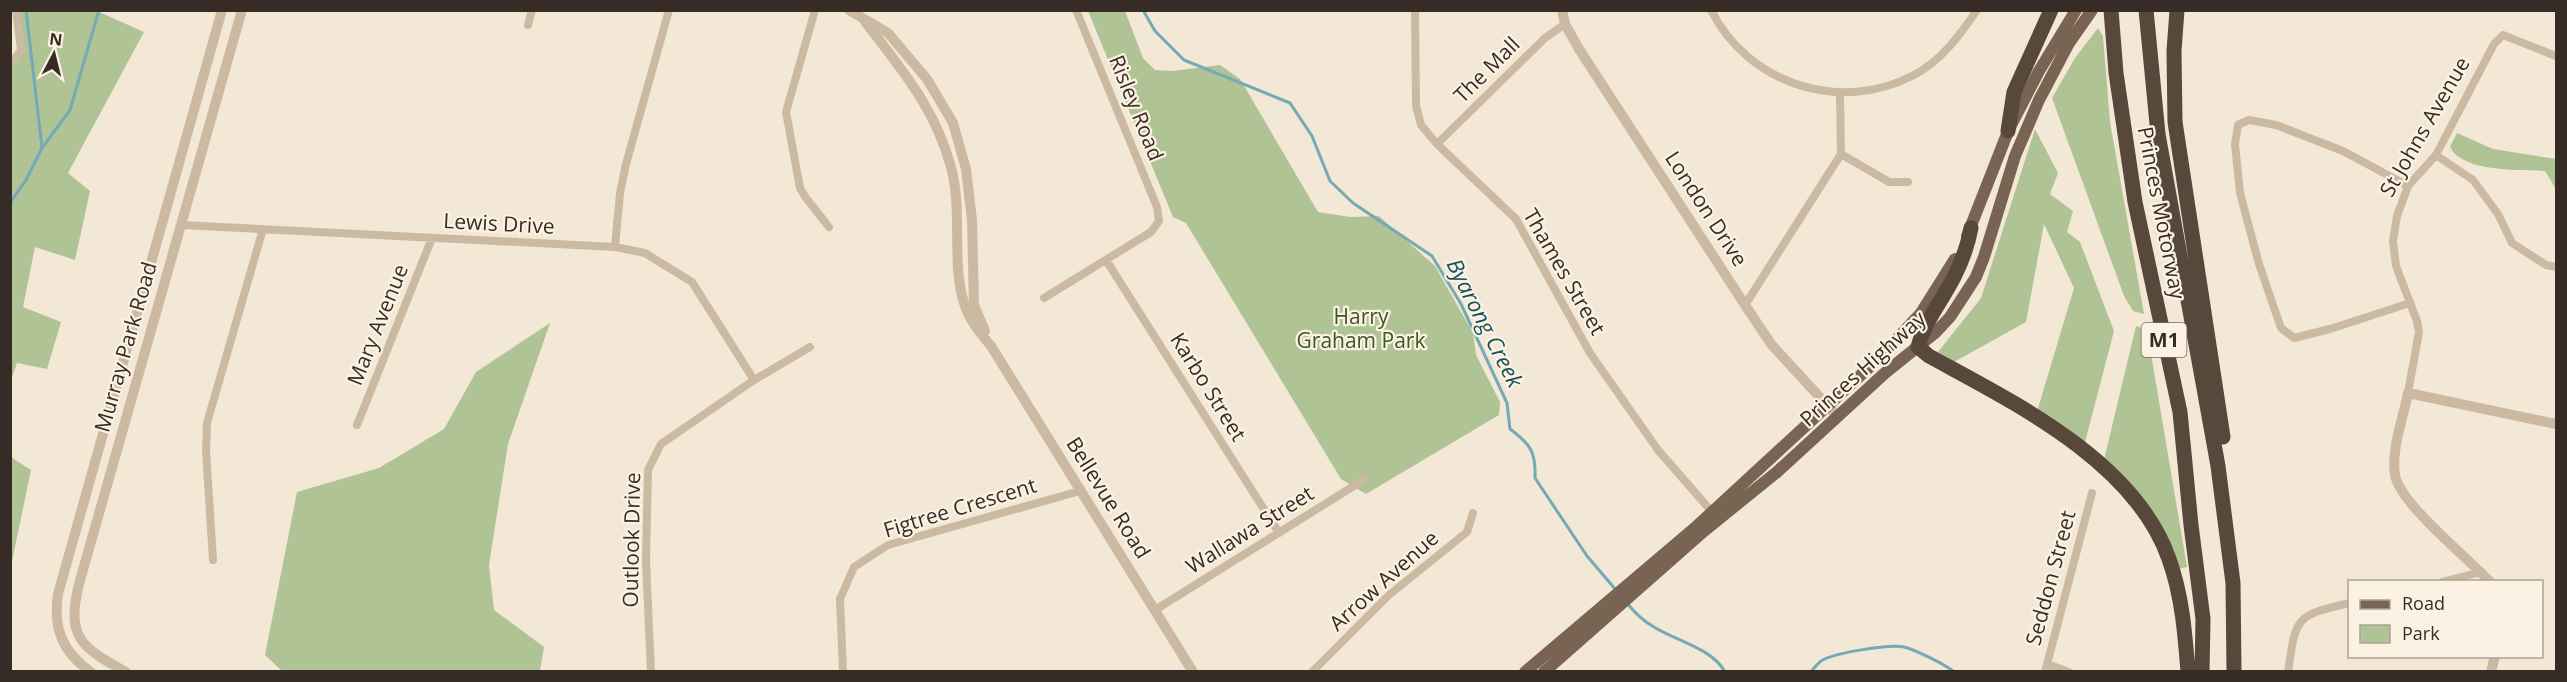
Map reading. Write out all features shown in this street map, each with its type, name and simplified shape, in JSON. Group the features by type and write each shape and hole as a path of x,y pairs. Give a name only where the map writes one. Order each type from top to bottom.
{"highway":[{"path":"2008,131 2014,92 2051,10"},
{"name":"Princes Motorway","path":"2111,10 2116,73 2134,202 2180,412 2203,619 2202,672"},
{"name":"Princes Motorway","path":"2146,10 2158,134 2218,466 2233,583 2234,672"},
{"path":"2177,10 2175,122 2231,495 2233,583"},
{"path":"1971,228 1954,278 1923,330 1918,347 1929,356 2008,400 2052,429 2095,460 2123,486 2154,528 2169,557 2183,619 2188,672"}],"main road":[{"name":"Princes Highway","path":"1630,589 1876,361 1921,314 1948,272 1971,228 2008,131 2039,71 2076,10"},
{"name":"Princes Highway","path":"1525,672 1777,472 1950,317 1976,277 2022,137 2048,80 2090,13"},
{"name":"Princes Highway","path":"1544,672 1608,607"}],"street":[{"path":"10,65 21,50 16,10"},
{"name":"Murray Park Road","path":"91,672 67,651 59,634 56,617 58,594 222,10"},
{"name":"Murray Park Road","path":"72,614 242,10"},
{"path":"528,25 532,10"},
{"path":"615,247 620,193 626,164 669,10"},
{"path":"815,10 786,112 800,188 830,227"},
{"name":"Bellevue Road","path":"849,10 865,15 888,33 927,79 953,123 966,169 972,220 974,305 991,346"},
{"name":"Risley Road","path":"1076,10 1157,207 1159,221 1151,232 1106,260"},
{"name":"Thames Street","path":"1415,10 1416,110 1421,125 1437,144 1516,219 1590,353 1658,450 1712,512"},
{"name":"London Drive","path":"1562,10 1565,24 1745,305 1781,356 1836,417"},
{"path":"1711,10 1732,44 1760,67 1810,90 1840,94 1866,91 1914,75 1938,58 1959,36 1977,10"},
{"name":"Bellevue Road","path":"865,15 914,85 937,127 951,169 958,217 960,276 964,304 978,330 991,346 1193,672"},
{"name":"The Mall","path":"1437,144 1545,38 1565,24"},
{"name":"St Johns Avenue","path":"2488,580 2408,500 2397,484 2395,455 2419,332 2396,266 2393,242 2397,216 2408,186 2436,155 2494,44 2503,35 2556,56"},
{"path":"1745,305 1841,154 1840,94"},
{"path":"2408,186 2343,151 2276,125 2249,120 2238,125 2235,144 2240,193 2259,264 2281,328 2294,338 2410,303"},
{"path":"1841,154 1889,182 1908,182"},
{"path":"2436,155 2473,180 2498,214 2512,243 2546,265 2556,267"},
{"name":"Lewis Drive","path":"181,225 615,247 645,253 692,282 754,380"},
{"path":"213,560 206,443 207,423 263,229"},
{"name":"Mary Avenue","path":"357,425 432,238"},
{"path":"1044,298 1106,260"},
{"name":"Karbo Street","path":"1106,260 1279,533"},
{"name":"Outlook Drive","path":"651,672 646,561 648,470 661,444 754,380 810,347"},
{"path":"2408,393 2556,424"},
{"name":"Wallawa Street","path":"1155,610 1364,478"},
{"name":"Figtree Crescent","path":"843,672 840,599 854,567 888,545 1080,491"},
{"name":"Seddon Street","path":"2046,668 2092,493"},
{"name":"Arrow Avenue","path":"1312,672 1389,595 1467,532 1473,513"},
{"path":"2450,580 2481,572"},
{"path":"2288,672 2293,635 2299,622 2310,613 2348,603"},
{"path":"56,617 72,614 74,625 84,644 92,652 126,672"},
{"path":"2046,668 2069,672"}],"green space":[{"path":"16,11 97,11 144,32 68,173 90,191 75,260 35,247 23,307 61,322 47,369 17,363 11,380 10,65 21,49"},
{"name":"Harry Graham Park","path":"1088,11 1125,11 1143,58 1155,70 1173,71 1220,65 1240,79 1318,212 1350,217 1379,216 1435,266 1473,333 1476,355 1500,402 1499,415 1366,494 1341,479 1186,223 1173,217"},
{"path":"2098,28 2103,36 2110,122 2144,314 2133,311 2124,296 2052,98 2075,58"},
{"path":"2035,129 2058,173 2050,194 2073,211 2067,232 2080,242 2114,331 2084,446 2036,415 2074,288 2044,224 2026,322 1954,362 1938,352 1981,298"},
{"path":"2457,133 2493,149 2556,159 2556,189 2545,171 2493,168 2467,161 2450,147"},
{"path":"550,323 508,444 489,565 494,610 544,647 540,671 282,671 265,655 297,492 379,468 444,429 476,372"},
{"path":"2136,326 2147,330 2187,567 2177,569 2103,464"},
{"path":"11,457 31,470 11,566"}],"waterway":[{"path":"10,203 26,180 42,148 26,10"},
{"path":"42,148 70,110 99,10"},
{"name":"Byarong Creek","path":"1143,10 1155,31 1184,60 1290,103 1312,136 1330,181 1353,203 1432,256 1461,304 1507,403 1510,429 1527,444 1533,455 1535,478 1587,556 1616,590"},
{"name":"Byarong Creek","path":"1626,602 1646,622 1703,651 1712,657 1725,672"},
{"name":"Byarong Creek","path":"1811,672 1827,658 1849,652 1897,646 1922,654 1954,672"}]}
